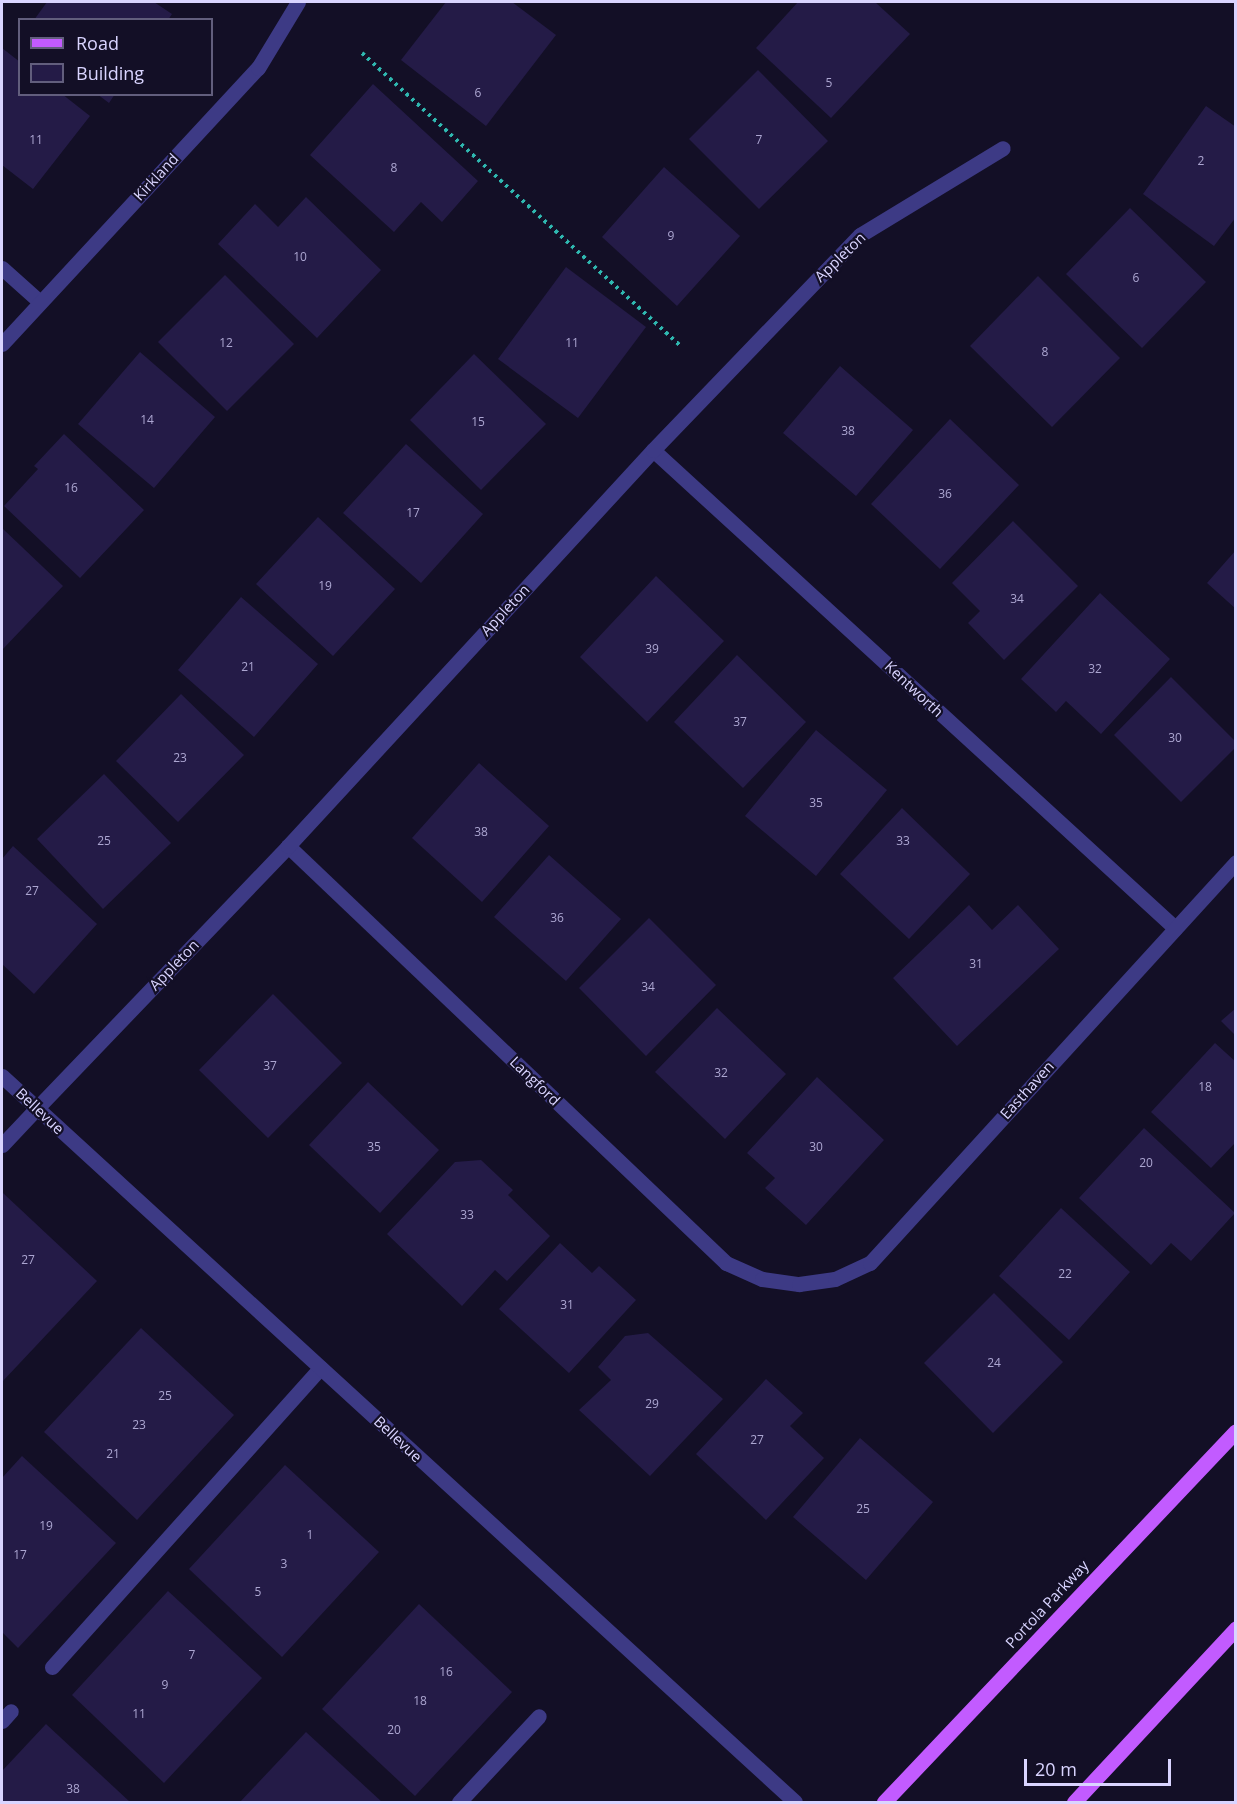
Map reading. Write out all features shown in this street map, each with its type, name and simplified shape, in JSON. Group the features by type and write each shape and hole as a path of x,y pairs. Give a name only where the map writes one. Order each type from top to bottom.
{"main road":[{"name":"Portola Parkway","path":"884,1803 1236,1431"},
{"path":"1074,1803 1236,1628"}],"street":[{"name":"Kirkland","path":"2,344 258,68 298,2"},
{"name":"Appleton","path":"2,1145 288,846 653,450 860,235 1004,148"},
{"path":"2,268 40,302"},
{"name":"Kentworth","path":"653,450 1175,928"},
{"name":"Langford","path":"288,846 726,1263 762,1279 799,1284"},
{"name":"Easthaven","path":"799,1284 835,1279 870,1263 1236,861"},
{"name":"Bellevue","path":"2,1076 795,1803"},
{"path":"52,1667 320,1368"},
{"path":"459,1803 539,1716"}],"path":[{"path":"362,53 679,345"}],"building":[{"path":"47,2 154,2 172,14 169,18 35,18"},
{"path":"446,2 512,2 556,35 486,126 401,60"},
{"path":"798,2 875,2 910,34 831,118 756,48"},
{"path":"2,48 18,60 18,96 65,96 90,116 33,189 2,165"},
{"path":"758,70 828,141 759,209 689,139"},
{"path":"373,84 478,181 442,222 421,202 394,232 310,155"},
{"path":"100,96 114,96 109,103"},
{"path":"1206,106 1236,127 1236,217 1214,246 1143,194"},
{"path":"664,167 740,236 677,306 602,237"},
{"path":"306,197 381,270 317,338 218,244 255,204 278,227"},
{"path":"1130,208 1206,282 1142,348 1066,274"},
{"path":"566,267 646,327 578,418 498,359"},
{"path":"225,275 294,344 227,411 158,342"},
{"path":"1038,276 1120,358 1052,427 970,346"},
{"path":"140,352 215,417 154,488 78,424"},
{"path":"474,354 546,424 481,490 410,420"},
{"path":"840,366 913,430 856,496 783,433"},
{"path":"950,419 1019,485 940,569 871,504"},
{"path":"64,434 144,510 80,578 4,506 38,469 34,466"},
{"path":"406,444 483,514 421,583 343,513"},
{"path":"318,517 395,589 333,656 256,584"},
{"path":"1013,521 1078,586 1004,660 968,623 980,611 952,583"},
{"path":"2,528 63,586 2,650"},
{"path":"1236,550 1236,609 1207,583"},
{"path":"656,576 724,641 647,722 580,657"},
{"path":"1100,593 1170,659 1101,734 1066,701 1056,712 1021,679"},
{"path":"241,597 318,664 254,737 178,670"},
{"path":"737,655 806,722 743,788 674,722"},
{"path":"1171,677 1236,742 1236,747 1181,802 1114,735"},
{"path":"181,694 244,755 178,822 116,761"},
{"path":"816,730 887,790 816,876 745,816"},
{"path":"479,763 549,826 482,902 412,838"},
{"path":"104,774 171,843 103,909 37,839"},
{"path":"902,808 970,874 909,939 840,874"},
{"path":"13,846 97,924 34,994 2,964 2,859"},
{"path":"549,855 621,919 566,981 494,917"},
{"path":"969,905 992,930 1018,905 1059,949 957,1046 893,978"},
{"path":"649,918 716,985 646,1056 579,988"},
{"path":"273,994 342,1063 268,1138 199,1070"},
{"path":"717,1008 786,1074 725,1139 655,1072"},
{"path":"1236,1008 1236,1036 1221,1021"},
{"path":"1215,1043 1236,1062 1236,1142 1211,1168 1151,1112"},
{"path":"817,1077 884,1140 806,1225 765,1188 775,1178 747,1153"},
{"path":"368,1082 439,1150 380,1213 309,1145"},
{"path":"1144,1128 1235,1213 1191,1261 1171,1243 1151,1265 1079,1198"},
{"path":"481,1160 513,1190 508,1195 550,1236 507,1281 495,1270 462,1306 387,1234 455,1162"},
{"path":"3,1193 97,1281 2,1382 2,1195"},
{"path":"1061,1208 1130,1272 1069,1340 999,1276"},
{"path":"560,1243 592,1273 599,1266 636,1300 569,1373 499,1309"},
{"path":"994,1293 1063,1362 993,1433 924,1363"},
{"path":"141,1328 234,1415 137,1520 44,1432"},
{"path":"648,1333 723,1399 650,1476 579,1410 611,1380 598,1367 625,1336"},
{"path":"766,1379 803,1413 790,1426 824,1458 766,1520 696,1454"},
{"path":"860,1438 933,1502 866,1580 793,1517"},
{"path":"22,1456 116,1543 18,1648 2,1632 2,1478"},
{"path":"285,1465 379,1552 282,1657 189,1569"},
{"path":"168,1591 262,1678 164,1783 72,1695"},
{"path":"419,1604 512,1692 415,1796 322,1709"},
{"path":"46,1724 130,1802 2,1802 2,1771"},
{"path":"306,1732 382,1802 240,1802"}]}
